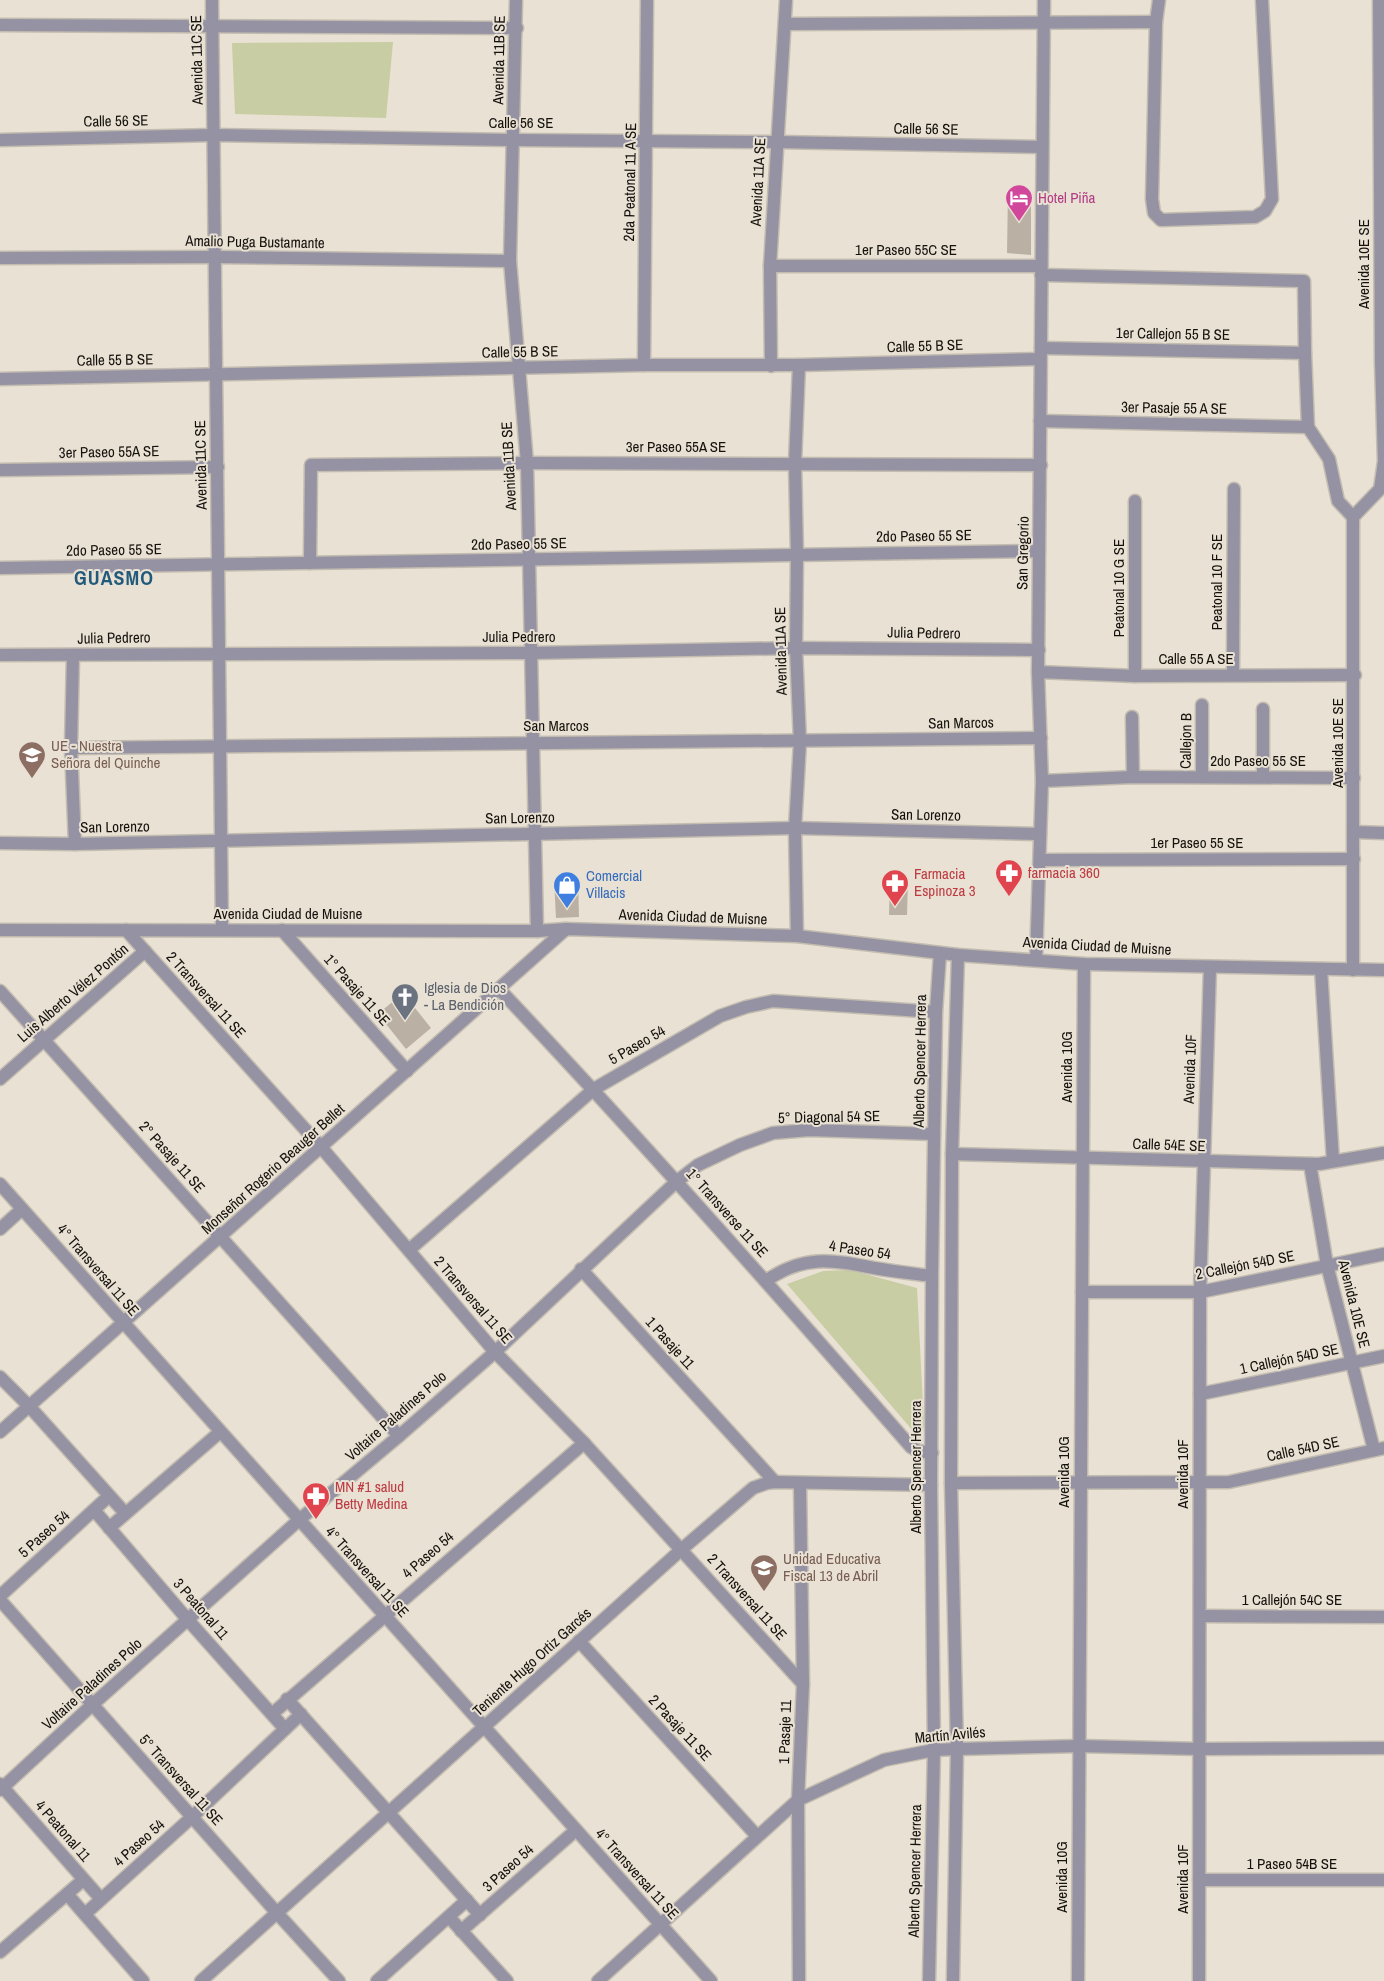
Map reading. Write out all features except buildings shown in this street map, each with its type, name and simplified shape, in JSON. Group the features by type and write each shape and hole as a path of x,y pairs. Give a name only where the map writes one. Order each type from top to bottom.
{"street":[{"name":"Avenida 11C SE","path":"212,0 222,930"},
{"name":"Avenida 11B SE","path":"516,0 517,28 510,261 527,463 537,931"},
{"name":"2da Peatonal 11 A SE","path":"644,365 647,0"},
{"name":"Avenida 11A SE","path":"771,366 770,266 786,0"},
{"path":"1042,147 1044,0"},
{"path":"1159,0 1156,22 1152,199 1154,213 1161,220 1254,217 1265,211 1272,200 1262,0"},
{"path":"1379,0 1384,0"},
{"name":"Avenida 10E SE","path":"1353,970 1355,675 1353,516 1380,489 1384,461 1379,0"},
{"path":"785,24 1156,22"},
{"path":"0,25 517,28"},
{"name":"Calle 56 SE","path":"0,140 214,135 1042,147"},
{"name":"San Gregorio","path":"1036,960 1041,860 1042,781 1038,650 1042,147"},
{"name":"Amalio Puga Bustamante","path":"0,258 215,257 510,261"},
{"name":"1er Paseo 55C SE","path":"770,266 1041,271 1304,281 1304,353"},
{"name":"Calle 55 B SE","path":"0,379 644,365 771,366 1041,353"},
{"name":"1er Callejon 55 B SE","path":"1041,353 1304,353"},
{"path":"1304,353 1308,427 1329,459 1338,501 1353,516"},
{"name":"Avenida 11A SE","path":"798,936 795,828 800,742 796,648 798,554 796,463 799,365"},
{"name":"3er Pasaje 55 A SE","path":"1040,421 1308,427"},
{"name":"3er Paseo 55A SE","path":"310,563 311,466 527,463 1040,465"},
{"name":"3er Paseo 55A SE","path":"0,470 218,467"},
{"name":"Peatonal 10 F SE","path":"1233,675 1234,489"},
{"name":"Peatonal 10 G SE","path":"1135,501 1135,676"},
{"name":"2do Paseo 55 SE","path":"0,568 1039,551"},
{"name":"Julia Pedrero","path":"0,655 531,653 796,648 1038,650"},
{"path":"73,655 72,748 75,844"},
{"name":"Calle 55 A SE","path":"1038,672 1135,676 1355,675"},
{"name":"Callejon B","path":"1202,705 1202,777"},
{"path":"1263,709 1263,777"},
{"path":"1132,717 1133,777"},
{"name":"San Marcos","path":"72,748 220,748 533,742 800,742 1040,738"},
{"name":"2do Paseo 55 SE","path":"1042,781 1133,777 1354,778"},
{"name":"San Lorenzo","path":"0,843 75,844 795,828 1040,834"},
{"path":"1354,832 1384,833"},
{"name":"1er Paseo 55 SE","path":"1041,860 1354,860"},
{"name":"Avenida Ciudad de Muisne","path":"0,930 537,931 566,929 798,936 958,955 1084,964 1384,970"},
{"name":"Monseñor Rogerio Beauger Bellet","path":"0,1432 566,929"},
{"name":"2 Transversal 11 SE","path":"126,930 321,1147 495,1352 584,1443 803,1684"},
{"name":"1° Pasaje 11 SE","path":"282,930 408,1070"},
{"name":"Luis Alberto Vélez Pontón","path":"0,1079 145,951"},
{"name":"Alberto Spencer Herrera","path":"929,1981 934,1750 931,1486 934,1134 936,1012 940,953"},
{"path":"953,1981 957,1749 951,1483 952,1154 958,955"},
{"name":"Avenida 10G","path":"1078,1981 1084,964"},
{"name":"Avenida 10F","path":"1199,1981 1200,1292 1210,967"},
{"path":"1321,969 1334,1161"},
{"name":"1° Transverse 11 SE","path":"499,989 594,1089 911,1447 918,1451 932,1453"},
{"name":"2° Pasaje 11 SE","path":"0,991 222,1236 399,1436"},
{"name":"5 Paseo 54","path":"409,1250 594,1089 720,1016 746,1007 773,1001 936,1012"},
{"name":"5° Diagonal 54 SE","path":"676,1182 698,1165 740,1144 773,1133 809,1130 934,1134"},
{"name":"Calle 54E SE","path":"952,1154 1310,1164 1384,1153"},
{"name":"Avenida 10E SE","path":"1310,1164 1328,1265 1352,1363 1379,1449"},
{"name":"Voltaire Paladines Polo","path":"1,1787 299,1520 495,1352 581,1269 676,1182"},
{"name":"4° Transversal 11 SE","path":"0,1184 711,1981"},
{"path":"0,1229 22,1209"},
{"name":"2 Callejón 54D SE","path":"1082,1292 1200,1292 1384,1254"},
{"name":"4 Paseo 54","path":"766,1281 785,1269 801,1263 834,1260 924,1275"},
{"name":"1 Pasaje 11","path":"581,1269 775,1482"},
{"name":"1 Callejón 54D SE","path":"1200,1394 1384,1356"},
{"path":"0,1376 125,1514"},
{"path":"109,1528 220,1432"},
{"name":"4 Paseo 54","path":"272,1714 584,1443"},
{"name":"Calle 54D SE","path":"1200,1482 1229,1482 1379,1449"},
{"name":"Teniente Hugo Ortiz Garcés","path":"201,1981 682,1549 753,1488 775,1482 931,1486"},
{"path":"951,1483 1200,1482"},
{"name":"1 Pasaje 11","path":"799,1981 798,1800 803,1684 800,1484"},
{"name":"5 Paseo 54","path":"0,1596 109,1496"},
{"name":"3 Peatonal 11","path":"94,1510 188,1620 285,1728"},
{"name":"5° Transversal 11 SE","path":"0,1600 339,1981"},
{"name":"1 Callejón 54C SE","path":"1200,1616 1384,1617"},
{"name":"2 Pasaje 11 SE","path":"579,1642 757,1836"},
{"path":"287,1699 480,1915"},
{"name":"4 Paseo 54","path":"85,1914 192,1817 301,1714"},
{"name":"Martín Avilés","path":"598,1981 798,1800 884,1760 934,1750 1079,1746 1200,1749 1384,1748"},
{"name":"4 Peatonal 11","path":"1,1787 101,1899"},
{"name":"3 Paseo 54","path":"461,1931 576,1830"},
{"path":"0,1952 83,1880"},
{"name":"1 Paseo 54B SE","path":"1200,1880 1384,1880"},
{"path":"67,1894 143,1981"},
{"name":"3 Paseo 54","path":"378,1981 467,1900"},
{"path":"448,1917 507,1981"}],"green space":[{"path":"393,42 386,118 235,114 232,43"},
{"path":"850,1270 917,1288 924,1425 920,1439 787,1284 823,1271"}],"place":[{"name":"Hotel Piña","path":"1019,222"},
{"name":"UE - Nuestra Señora del Quinche","path":"32,779"},
{"name":"farmacia 360","path":"1009,897"},
{"name":"Farmacia Espinoza 3","path":"895,907"},
{"name":"Comercial Villacis","path":"567,909"},
{"name":"Iglesia de Dios - La Bendición","path":"405,1021"},
{"name":"MN #1 salud Betty Medina","path":"316,1520"},
{"name":"Unidad Educativa Fiscal 13 de Abril","path":"764,1592"}],"district":[{"name":"GUASMO","path":"114,578"}]}
